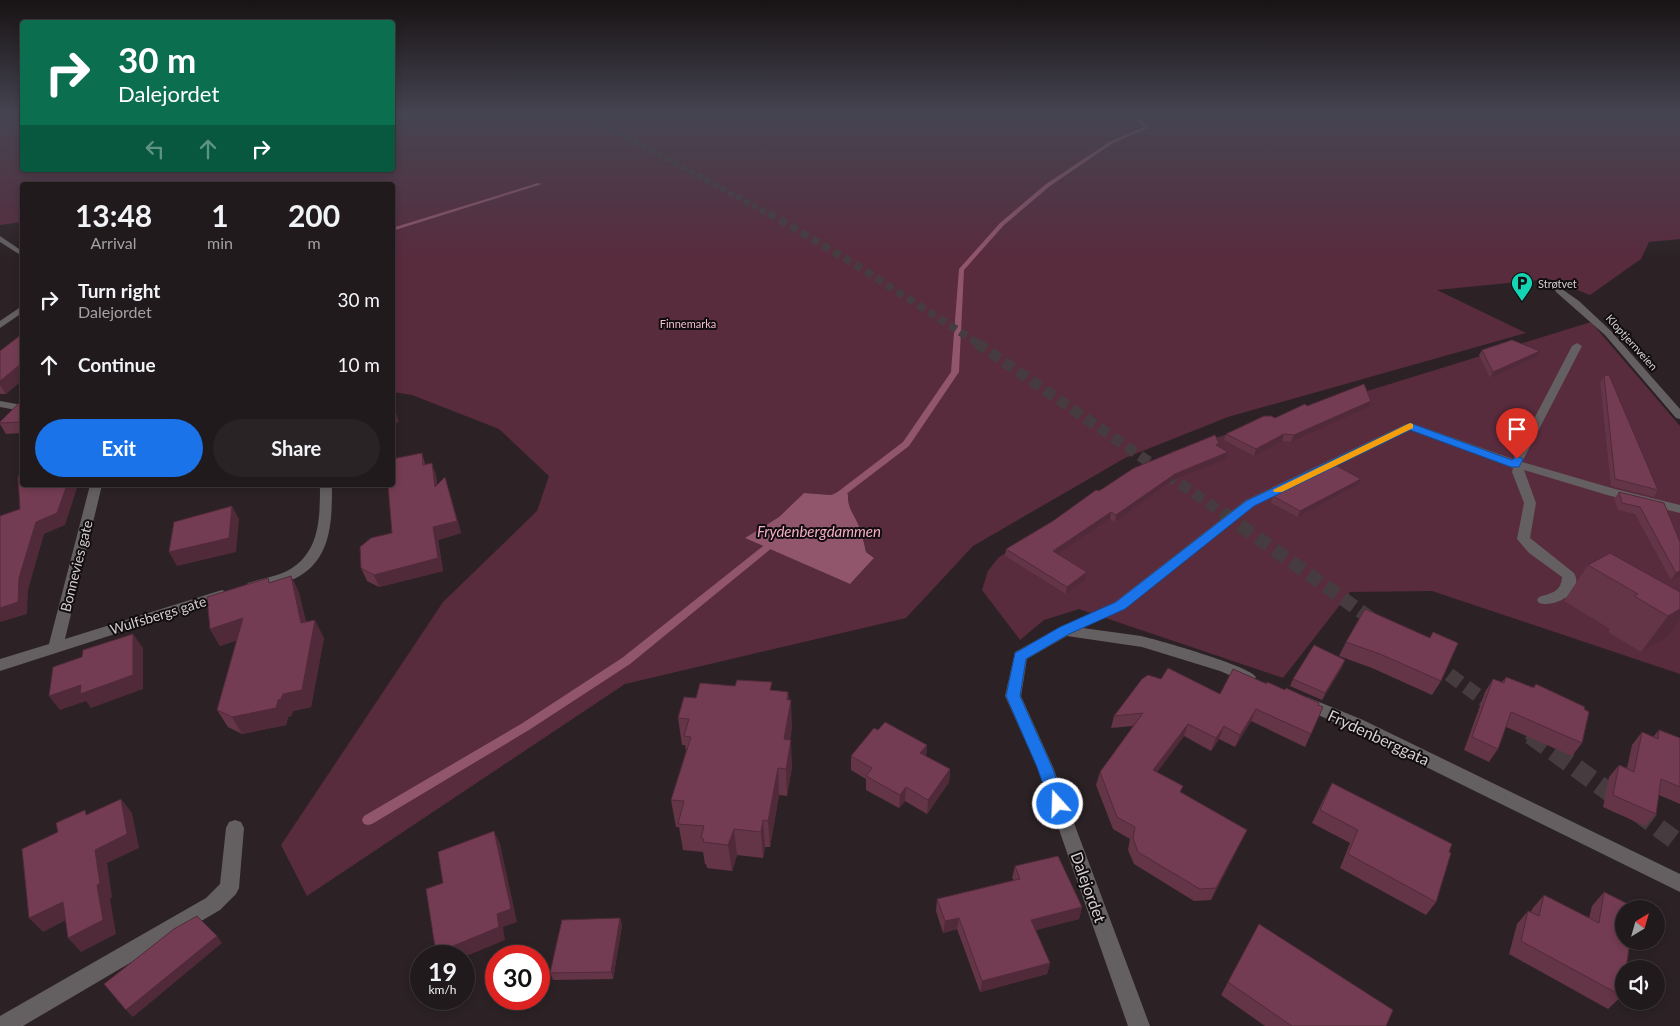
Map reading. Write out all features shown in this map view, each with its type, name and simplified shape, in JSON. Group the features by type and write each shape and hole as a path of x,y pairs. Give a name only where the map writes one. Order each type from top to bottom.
{"street":[{"path":"0,238 20,253"},
{"name":"Kloptjernveien","path":"1559,290 1579,304 1605,329 1680,416"},
{"path":"0,325 20,310"},
{"path":"1544,600 1562,596 1569,586 1569,576 1563,569 1529,548 1523,539 1530,503 1517,466 1577,346"},
{"path":"0,404 20,408"},
{"path":"1064,631 1120,605 1250,503 1410,426 1517,466 1629,498 1680,509"},
{"name":"Bonnevies gate","path":"56,646 96,487"},
{"name":"Wulfsbergs gate","path":"0,665 291,574 313,560 322,543 326,487"},
{"path":"1064,631 1142,642 1225,667 1260,682"},
{"name":"Dalejordet","path":"1064,631 1020,656 1013,696 1045,767 1139,1026"},
{"name":"Frydenberggata","path":"1296,698 1357,725 1680,883"},
{"path":"3,1026 213,904 229,888 235,828"}],"green space":[{"name":"Finnemarka","path":"0,163 20,163 20,172 395,172 395,163 1680,163 1680,239 1649,242 1641,259 1590,295 1549,279 1437,290 1526,333 1228,417 1125,458 973,546 906,618 625,684 307,896 281,845 443,602 537,511 549,476 499,429 412,395 395,392 395,182 20,182 20,222 0,225","holes":["840,491 859,528 866,552 874,558 850,584 746,538 779,517 804,493 831,495"]},
{"path":"1591,322 1680,426 1680,674 1432,591 1350,592 1283,678 1079,609 1044,620 1020,640 982,590 988,571 999,557 1173,451"}],"water":[{"name":"Frydenbergdammen","path":"840,491 848,494 849,506 859,527 866,552 874,558 850,584 745,538 779,517 804,493 831,495"}],"building":[{"path":"20,336 20,365 0,381 0,351"},
{"path":"1512,340 1540,351 1493,372 1482,350"},
{"path":"1609,375 1658,490 1615,479 1604,376"},
{"path":"1364,384 1371,401 1294,435 1284,434 1256,449 1226,434 1264,416 1275,418 1305,404 1307,406"},
{"path":"20,402 20,422 0,422"},
{"path":"1215,435 1219,443 1216,445 1228,452 1175,474 1116,515 1111,512 1053,551 1087,572 1067,587 1006,549 1053,521 1096,490 1099,491 1134,468"},
{"path":"422,453 423,465 432,463 435,487 445,477 457,521 433,527 438,558 374,575 361,568 360,547 371,538 392,533 388,487 395,487 395,458"},
{"path":"1335,465 1361,479 1300,511 1273,496"},
{"path":"20,472 20,487 66,487 57,513 36,522 19,578 18,602 0,608 0,516 20,509 18,478"},
{"path":"1619,492 1664,503 1680,542 1680,571 1676,573 1640,507 1622,503"},
{"path":"232,506 229,538 169,552 174,522"},
{"path":"1610,553 1680,592 1680,609 1668,616 1634,596 1638,594 1588,565"},
{"path":"291,576 301,623 315,620 302,690 283,694 281,699 278,700 276,708 232,717 217,710 243,618 210,629 207,597 268,578 269,583"},
{"path":"1365,609 1430,638 1433,632 1458,643 1441,681 1380,654 1346,642"},
{"path":"133,634 133,675 80,694 81,685 49,696 53,667 82,657 83,650"},
{"path":"1314,645 1345,660 1325,693 1293,679"},
{"path":"1168,668 1220,694 1233,669 1267,684 1267,682 1285,690 1286,688 1319,703 1318,705 1323,707 1311,734 1256,709 1240,735 1224,726 1216,738 1188,724 1153,770 1183,786 1180,792 1247,830 1216,888 1200,889 1138,852 1133,838 1135,827 1117,817 1100,772 1143,713 1114,716 1142,679 1148,675 1161,679"},
{"path":"1506,677 1534,688 1536,684 1585,707 1584,709 1589,712 1582,743 1511,712 1498,749 1472,737 1493,679 1504,683"},
{"path":"737,680 772,682 770,690 788,692 787,700 791,700 784,739 791,740 786,769 778,768 768,821 763,820 761,832 734,829 728,845 703,842 704,839 701,838 704,826 678,824 684,801 671,800 691,737 684,736 689,719 678,718 684,697 696,698 700,683 735,686"},
{"path":"885,722 927,745 920,753 950,769 928,800 906,787 900,795 866,776 872,768 851,756 874,728 878,730"},
{"path":"1659,730 1680,738 1680,787 1661,779 1656,814 1613,795 1619,765 1634,772 1642,732 1658,739"},
{"path":"1332,783 1452,844 1436,902 1348,854 1358,830 1320,810"},
{"path":"121,799 127,834 95,850 100,884 97,885 103,920 68,938 63,902 29,918 22,849 58,832 56,823 85,810 86,815"},
{"path":"494,831 511,909 497,914 499,927 455,945 435,945 426,889 443,883 438,852"},
{"path":"1058,856 1082,907 1031,920 1050,963 982,981 959,918 945,921 937,899 1020,879 1015,866"},
{"path":"1604,892 1620,900 1615,900 1615,950 1629,950 1627,960 1615,960 1615,992 1521,941 1528,911 1539,916 1544,895 1599,923"},
{"path":"197,916 217,936 126,1010 104,984 174,929"},
{"path":"620,918 611,972 550,973 562,920"},
{"path":"1259,924 1393,1010 1386,1026 1292,1026 1228,982"}],"waterway":[{"path":"834,499 906,444 955,372 961,270 1002,224 1048,185 1081,163"},
{"path":"395,229 540,184"},
{"path":"368,820 525,727 626,661 775,541"}],"tunnel":[{"path":"675,163 771,215"},
{"path":"769,213 859,267 979,344"},
{"path":"977,343 1224,514"},
{"path":"1223,513 1377,623"},
{"path":"1432,662 1495,708"},
{"path":"1529,733 1533,736"},
{"path":"1531,735 1620,800"},
{"path":"1636,811 1680,844"}],"slow traffic":[{"path":"1278,490 1410,426"}],"place":[{"name":"Strøtvet","path":"1522,302"}],"route":[{"path":"1058,804 1045,767 1013,696 1020,656 1064,631 1120,605 1250,503 1410,426 1515,465 1517,459"}]}
